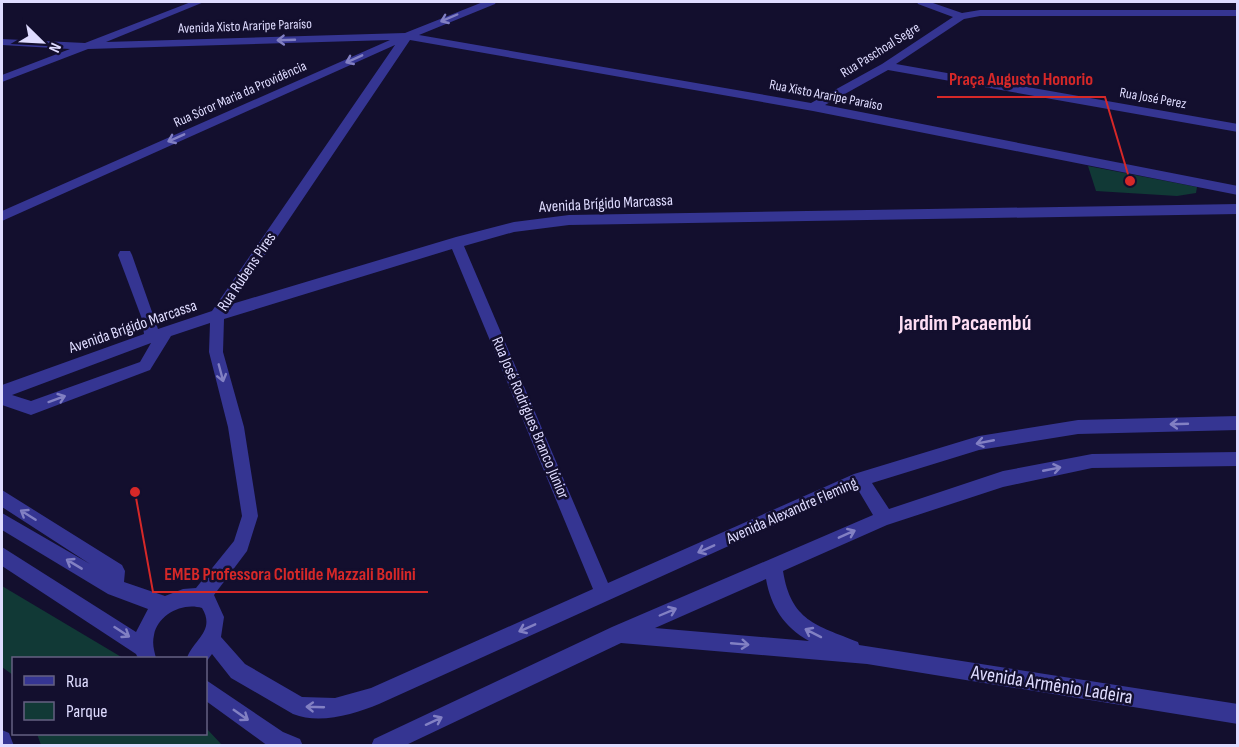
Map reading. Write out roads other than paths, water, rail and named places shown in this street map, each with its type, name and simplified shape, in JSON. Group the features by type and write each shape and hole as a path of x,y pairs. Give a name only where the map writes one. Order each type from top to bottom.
{"street":[{"path":"2,79 199,2"},
{"name":"Rua Sóror Maria da Providência","path":"2,216 408,36 491,2"},
{"name":"Rua Paschoal Segre","path":"922,2 961,16 1238,13"},
{"path":"988,2 1003,14"},
{"path":"1137,2 1147,13"},
{"name":"Rua Paschoal Segre","path":"813,107 886,66 961,16"},
{"name":"Avenida Xisto Araripe Paraíso","path":"2,42 83,46 408,36"},
{"name":"Rua Xisto Araripe Paraíso","path":"408,36 813,107 1238,191"},
{"name":"Rua Rubens Pires","path":"200,597 223,571 241,544 249,516 236,427 216,352 217,315 408,36"},
{"name":"Rua José Perez","path":"886,66 1238,128"},
{"name":"Avenida Brígido Marcassa","path":"2,392 217,315 456,242 514,227 569,220 1238,209"},
{"name":"Rua José Rodrigues Branco Júnior","path":"456,242 604,594"},
{"path":"2,398 32,408 144,366 159,334 149,319 125,255"},
{"name":"Avenida Alexandre Fleming","path":"212,639 238,671 300,707 335,708 372,697 860,480 979,443 1078,427 1238,423"},
{"path":"381,746 618,634 885,518 1003,478 1092,461 1238,459"},
{"path":"860,480 885,518"},
{"path":"2,498 116,571 114,588"},
{"path":"2,521 114,588 143,600 165,605"},
{"path":"2,556 145,652 148,624 165,605 180,598 200,597 208,601 217,617 212,639 197,657"},
{"path":"773,567 780,600 796,622 812,633 867,655"},
{"path":"618,634 867,655"},
{"name":"Avenida Armênio Ladeira","path":"867,655 1238,714"},
{"path":"207,691 282,744"},
{"path":"2,740 4,746"}],"place":[{"name":"Praça Augusto Honorio","path":"1130,181"},
{"name":"EMEB Professora Clotilde Mazzali Bollini","path":"135,492"}],"district":[{"name":"Jardim Pacaembú","path":"965,323"}]}
